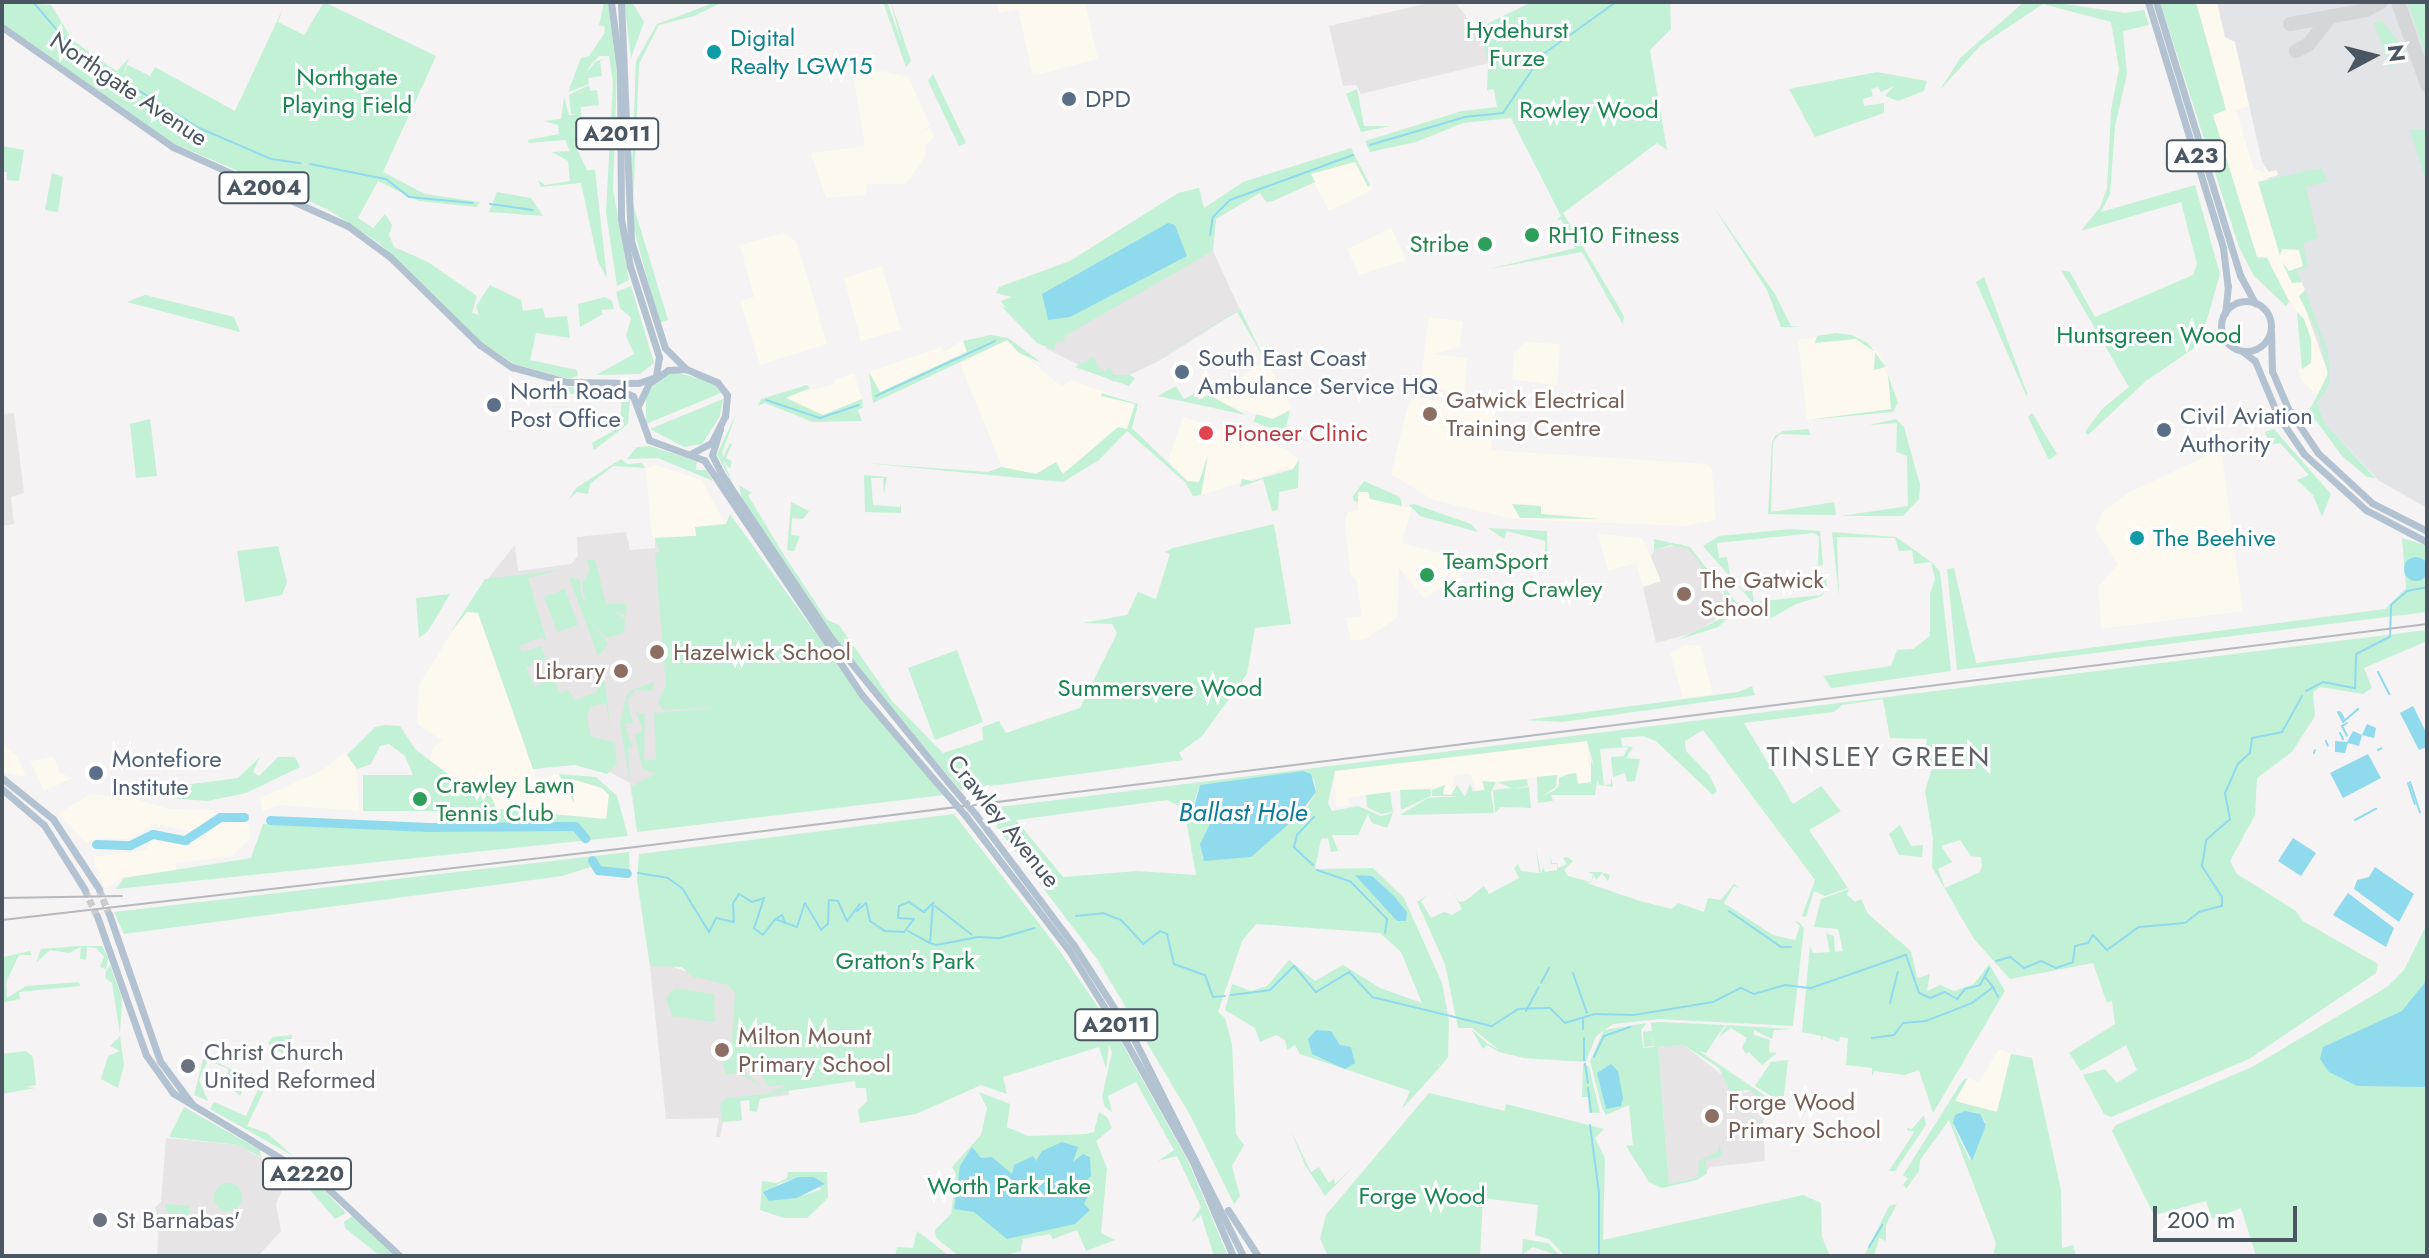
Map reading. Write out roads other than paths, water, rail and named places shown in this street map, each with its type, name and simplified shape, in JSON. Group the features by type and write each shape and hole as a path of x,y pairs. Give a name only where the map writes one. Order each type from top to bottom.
{"main road":[{"name":"A2011","path":"611,2 620,70 622,230 660,359 656,377"},
{"name":"A2011","path":"621,2 631,241 665,348 686,369 708,376 725,391 724,421 720,429 708,446 689,453 649,440 637,413"},
{"name":"A23","path":"2148,2 2223,248 2228,286 2225,313"},
{"name":"A23","path":"2156,2 2240,275 2255,303"},
{"name":"Northgate Avenue","path":"2,27 173,147 348,226 390,257 503,361 546,380 603,384 656,377"},
{"path":"2427,531 2372,503 2318,453 2287,407 2272,371 2269,316 2255,303 2240,302 2225,313 2225,339 2255,361 2278,416 2304,454 2366,510 2427,542"},
{"path":"2242,351 2262,346 2271,331"},
{"path":"637,413 656,377 670,369 686,369"},
{"name":"Northgate Avenue","path":"603,384 629,392 637,413"},
{"name":"Crawley Avenue","path":"720,429 712,453 721,473 831,638 976,815 1073,944 1134,1039 1212,1184 1243,1256"},
{"name":"Crawley Avenue","path":"689,453 705,462 862,695 965,815 1068,949 1126,1042 1192,1160 1233,1256"},
{"path":"2,778 53,819 99,889"},
{"path":"2,789 41,822 69,858 85,890"},
{"name":"A2220","path":"109,914 143,1023 171,1080 198,1112"},
{"name":"A2220","path":"97,916 149,1059 173,1093 198,1112 323,1184 400,1256"},
{"name":"A2011","path":"1212,1184 1258,1256"}],"water":[{"path":"1168,223 1175,225 1187,256 1070,317 1048,320 1042,294"},
{"path":"2411,557 2421,557 2428,564 2428,574 2421,581 2411,581 2404,574 2404,564"},
{"path":"2413,706 2427,734 2427,747 2419,750 2400,713"},
{"path":"2367,724 2376,728 2374,738 2362,735"},
{"path":"2353,731 2362,735 2359,746 2348,743 2345,753 2335,752 2335,741 2347,742"},
{"path":"2368,754 2381,778 2343,798 2330,773"},
{"name":"Ballast Hole","path":"1303,771 1311,774 1316,792 1298,816 1251,857 1204,861 1200,844 1210,824 1194,807 1200,785"},
{"path":"2293,838 2316,853 2301,876 2278,861"},
{"path":"2375,867 2414,894 2399,922 2354,889 2357,880 2369,877"},
{"path":"1355,875 1372,876 1407,912 1406,921 1397,921"},
{"path":"2348,893 2394,928 2386,947 2333,915"},
{"path":"2427,980 2427,1087 2357,1086 2329,1072 2320,1059 2323,1047 2402,1011"},
{"path":"1316,1030 1331,1031 1340,1045 1351,1047 1355,1063 1345,1069 1312,1054 1308,1039"},
{"path":"1611,1064 1618,1071 1623,1098 1621,1106 1606,1109 1597,1073"},
{"path":"1965,1111 1980,1114 1986,1125 1972,1161 1953,1123 1955,1115"},
{"path":"1062,1142 1078,1147 1073,1162 1083,1154 1090,1157 1091,1176 1079,1189 1084,1193 1093,1187 1084,1204 1090,1210 1075,1224 1007,1239 974,1212 954,1209 960,1166 972,1147 981,1158 992,1157 1012,1174 1014,1165 1033,1156 1036,1161 1042,1151"},
{"path":"798,1177 814,1177 825,1184 797,1198 769,1201 763,1192"}],"waterway":[{"path":"33,2 74,50 197,127 271,159 301,163"},
{"path":"1370,145 1465,117 1503,113 1542,55 1616,2"},
{"path":"1210,235 1213,217 1230,200 1353,155"},
{"path":"310,164 386,179 409,197 473,203"},
{"path":"490,204 533,210"},
{"path":"876,396 995,341"},
{"path":"766,400 820,418 859,405"},
{"path":"2306,691 2323,682 2355,688 2356,654 2390,637 2391,605 2407,591 2427,587"},
{"path":"2378,672 2389,694"},
{"path":"1996,961 2010,957 2024,968 2041,961 2056,968 2073,962 2075,946 2088,943 2093,935 2107,950 2139,927 2185,923 2199,912 2222,906 2222,897 2202,866 2206,840 2230,819 2225,793 2238,764 2250,753 2252,738 2282,732 2302,696"},
{"path":"2343,722 2358,709"},
{"path":"2338,712 2343,722"},
{"path":"2340,712 2345,721"},
{"path":"2347,723 2342,726 2347,736"},
{"path":"2340,733 2343,739"},
{"path":"2326,741 2328,746"},
{"path":"2378,750 2382,748"},
{"path":"2410,782 2420,812"},
{"path":"2408,783 2415,804"},
{"path":"2355,820 2376,809"},
{"path":"96,844 130,845 153,834 185,840 220,817 244,817"},
{"path":"1313,865 1294,847 1297,835 1314,817"},
{"path":"270,820 428,827 575,826 585,838"},
{"path":"592,860 598,870 627,873"},
{"path":"1317,870 1351,882 1387,919 1385,933"},
{"path":"638,873 668,878 682,888 709,932 716,918 734,922 733,903 739,894 752,902 764,898 754,928 763,935 775,919 797,927 805,903 821,930 828,924 829,900 838,901 847,921 860,904"},
{"path":"857,911 866,903 870,921 885,931 904,932 914,919 898,918 899,906 909,902 924,912 933,903 930,943 936,945 978,937 1000,938 1035,928"},
{"path":"935,906 972,935"},
{"path":"1729,911 1781,947 1791,947"},
{"path":"1076,916 1103,913 1121,920 1143,944 1160,931 1167,934 1174,964 1205,975 1213,997 1225,996"},
{"path":"776,919 782,915 785,923"},
{"path":"908,931 930,943"},
{"path":"1231,995 1270,990 1294,966 1316,992 1349,972 1372,997 1492,1026 1518,1009 1550,1008 1565,1023 1594,1014 1634,1015 1713,1002 1741,988 1754,994 1785,985 1811,988 1906,955 1919,993 1930,998 1945,992 1957,999 1965,989 1980,985 1989,968"},
{"path":"1541,983 1549,968"},
{"path":"1890,1003 1898,972"},
{"path":"1573,973 1587,1013"},
{"path":"1872,1038 1894,1035 1903,1023 1926,1021 1972,1003 1993,987 1985,977"},
{"path":"1526,1011 1539,987"},
{"path":"1993,987 1998,997"},
{"path":"1583,1018 1583,1029"},
{"path":"1594,1057 1604,1036 1630,1027"},
{"path":"1584,1038 1584,1060"},
{"path":"1585,1064 1588,1083"},
{"path":"1588,1088 1591,1112"},
{"path":"1590,1125 1599,1193 1599,1256"},
{"path":"1869,1247 1882,1225"}],"tunnel":[{"path":"99,889 109,914"},
{"path":"85,890 97,916"}],"railway":[{"path":"2,920 627,848 2427,624"},
{"path":"2,898 122,896"}],"place":[{"name":"Digital Realty LGW15","path":"714,52"},
{"name":"DPD","path":"1069,99"},
{"name":"RH10 Fitness","path":"1532,235"},
{"name":"Stribe","path":"1485,244"},
{"name":"South East Coast Ambulance Service HQ","path":"1182,372"},
{"name":"North Road Post Office","path":"494,405"},
{"name":"Gatwick Electrical Training Centre","path":"1430,414"},
{"name":"Civil Aviation Authority","path":"2164,430"},
{"name":"Pioneer Clinic","path":"1206,433"},
{"name":"The Beehive","path":"2137,538"},
{"name":"TeamSport Karting Crawley","path":"1427,575"},
{"name":"The Gatwick School","path":"1684,594"},
{"name":"Hazelwick School","path":"657,652"},
{"name":"Library","path":"621,671"},
{"name":"Montefiore Institute","path":"96,773"},
{"name":"Crawley Lawn Tennis Club","path":"420,799"},
{"name":"Milton Mount Primary School","path":"722,1050"},
{"name":"Christ Church United Reformed","path":"188,1066"},
{"name":"Forge Wood Primary School","path":"1712,1116"},
{"name":"St Barnabas'","path":"100,1220"}],"district":[{"name":"TINSLEY GREEN","path":"1879,757"}],"park label":[{"name":"Hydehurst Furze","path":"1517,44"},
{"name":"Northgate Playing Field","path":"347,91"},
{"name":"Rowley Wood","path":"1589,110"},
{"name":"Huntsgreen Wood","path":"2149,335"},
{"name":"Summersvere Wood","path":"1160,688"},
{"name":"Gratton's Park","path":"905,961"},
{"name":"Worth Park Lake","path":"1009,1186"},
{"name":"Forge Wood","path":"1422,1196"}]}
